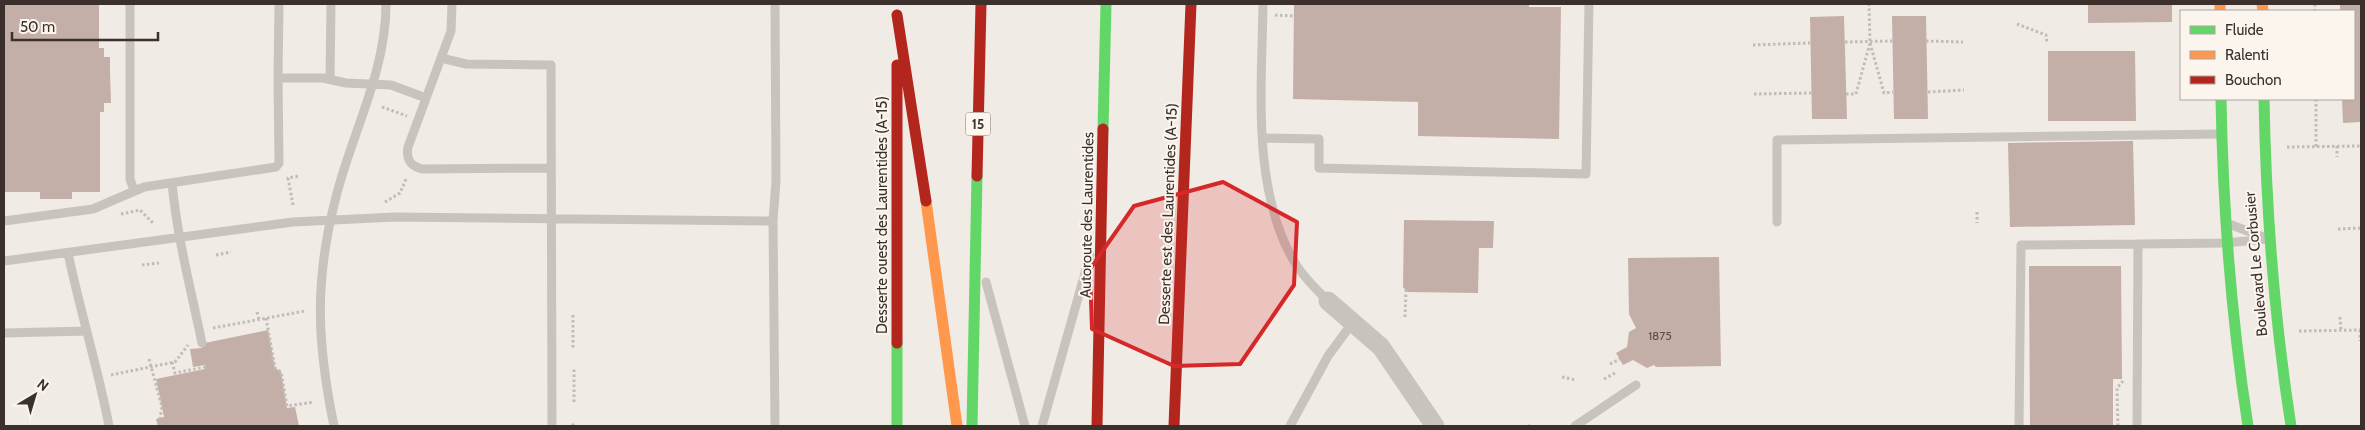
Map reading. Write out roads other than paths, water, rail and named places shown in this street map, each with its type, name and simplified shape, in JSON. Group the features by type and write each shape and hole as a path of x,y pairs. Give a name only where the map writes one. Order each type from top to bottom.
{"main road":[{"name":"15","path":"972,426 981,4"},
{"name":"Autoroute des Laurentides","path":"1097,426 1106,4"},
{"name":"Desserte est des Laurentides (A-15)","path":"1174,426 1191,4"},
{"name":"Desserte ouest des Laurentides (A-15)","path":"895,8 897,426"},
{"path":"895,8 931,230 957,426"},
{"name":"Boulevard Le Corbusier","path":"2221,100 2225,243 2235,352 2248,426"},
{"name":"Boulevard Le Corbusier","path":"2264,100 2268,239 2276,331 2291,426"}],"street":[{"path":"1328,301 1371,337 1388,356 1435,426"}],"lane":[{"path":"130,4 130,180 134,190"},
{"path":"4,221 93,209 107,205 134,190 272,168 278,165 279,4"},
{"path":"330,79 331,4"},
{"path":"334,426 320,340 322,263 336,197 372,84 384,34 386,4"},
{"path":"452,4 452,24 407,153 410,162 416,167 430,169 551,168"},
{"path":"774,4 776,175 773,221 775,426"},
{"path":"1263,4 1263,138 1268,198 1297,267 1328,301"},
{"path":"1263,138 1319,139 1319,168 1586,174 1589,4"},
{"path":"441,58 466,64 551,65 552,426"},
{"path":"278,78 330,79 346,83 391,85 426,98"},
{"path":"1777,222 1776,140 2221,134"},
{"path":"172,183 178,238 186,259 202,343"},
{"path":"1042,426 1102,212"},
{"path":"4,261 293,222 330,220 395,217 773,221"},
{"path":"2224,222 2268,239"},
{"path":"2019,426 2021,245 2225,243 2268,239"},
{"path":"976,243 1025,426"},
{"path":"2137,426 2138,244"},
{"path":"68,253 109,426"},
{"path":"1290,426 1328,356 1353,322"},
{"path":"4,333 87,331"},
{"path":"1575,426 1636,385"}]}
